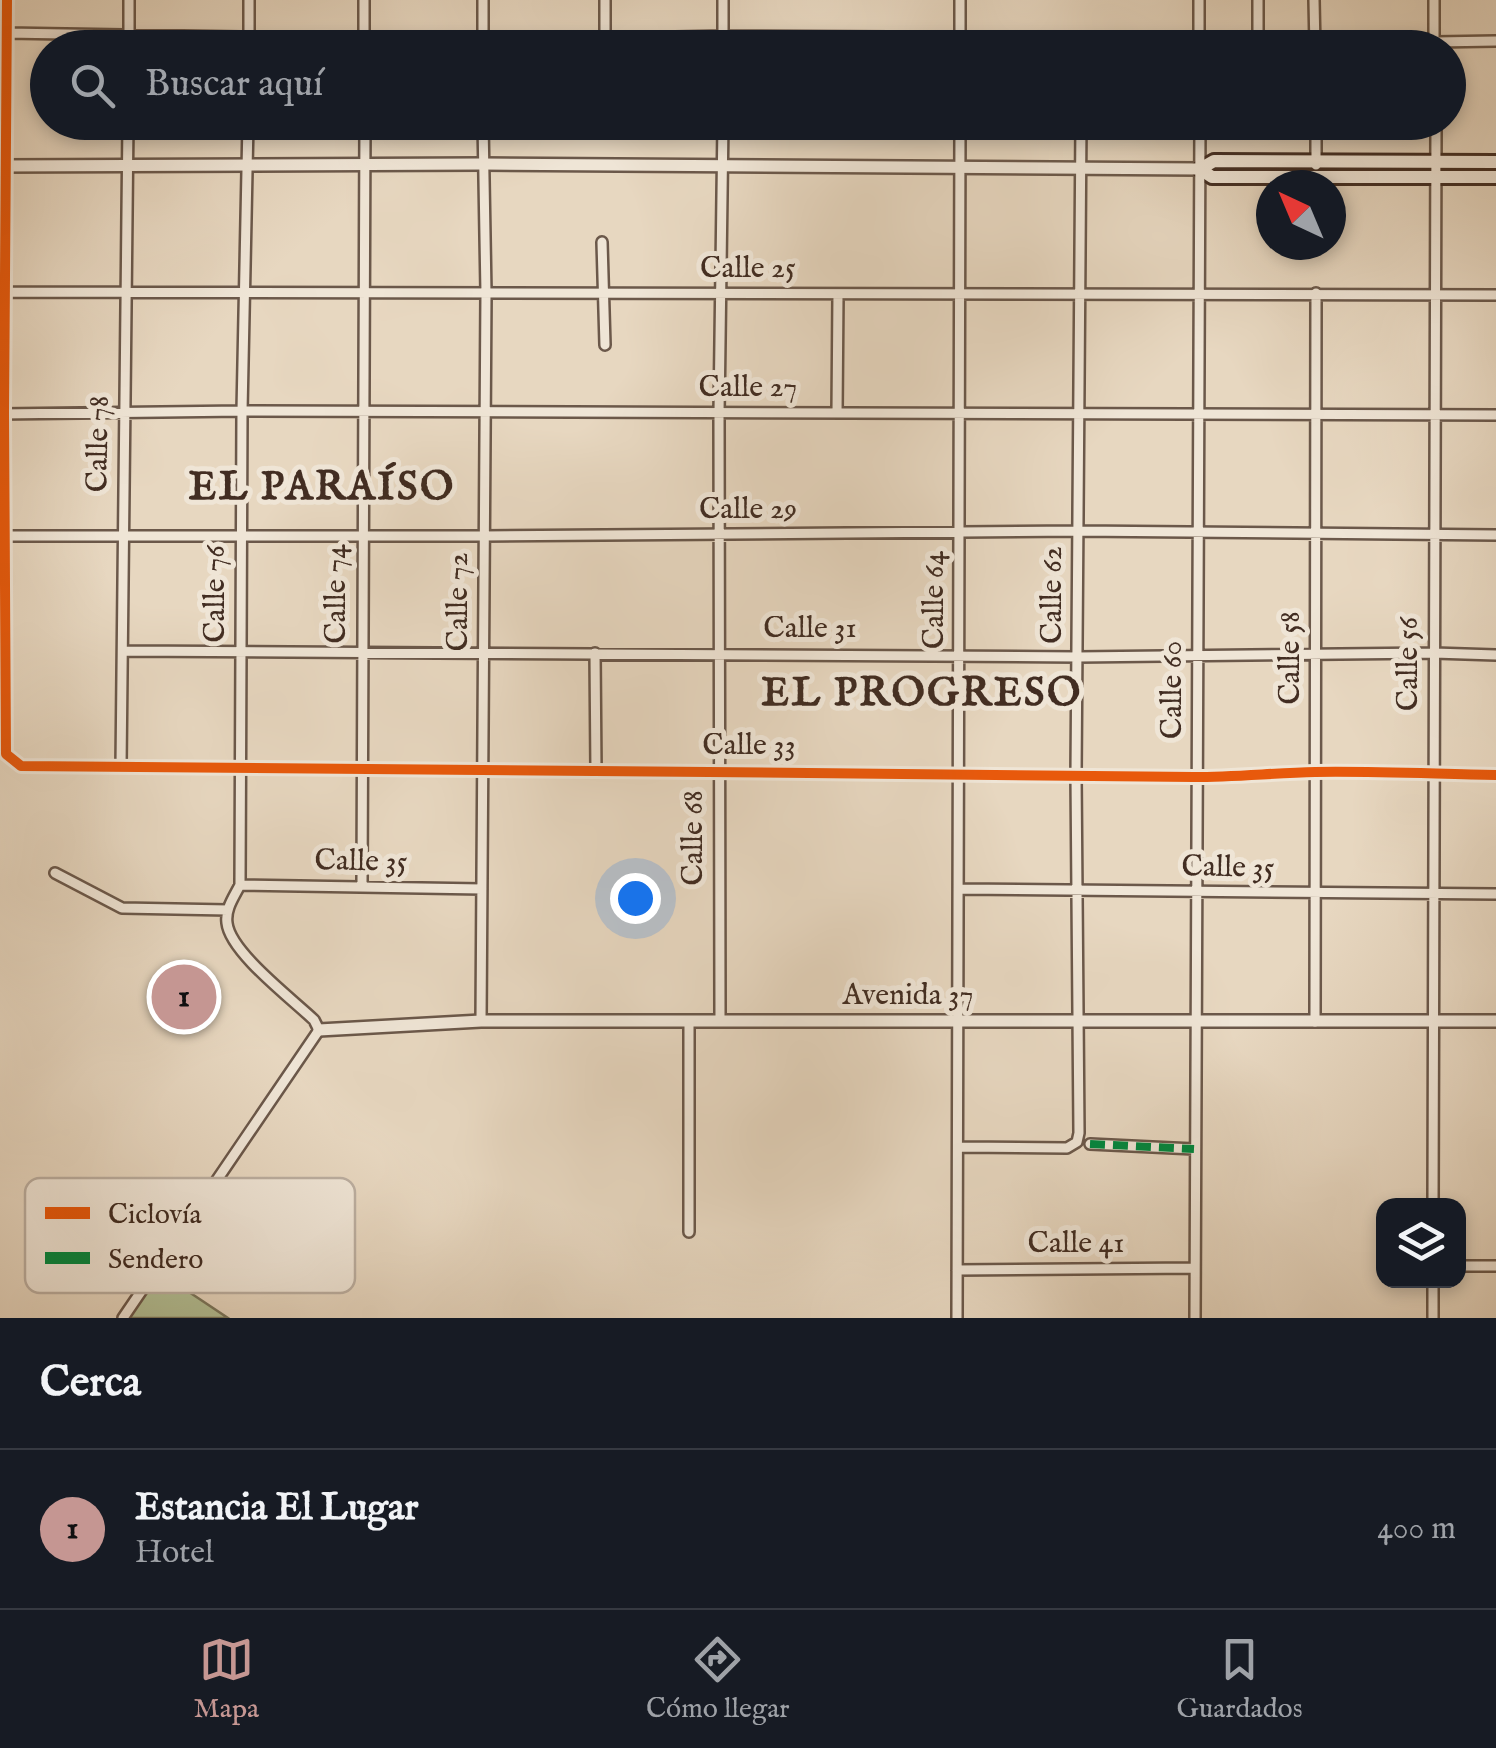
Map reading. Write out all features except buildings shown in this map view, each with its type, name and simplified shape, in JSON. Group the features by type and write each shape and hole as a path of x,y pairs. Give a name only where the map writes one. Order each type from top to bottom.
{"main road":[{"path":"1256,177 1212,177 1200,168 1214,161 1496,162"},
{"path":"1346,177 1496,177"}],"street":[{"path":"2,536 7,0"},
{"path":"129,0 129,30"},
{"path":"250,0 250,30"},
{"path":"364,0 364,30"},
{"path":"483,0 483,30"},
{"path":"605,0 605,30"},
{"path":"723,0 723,30"},
{"path":"960,0 960,30"},
{"path":"1200,0 1200,30"},
{"path":"1258,0 1258,30"},
{"path":"1314,0 1315,30"},
{"path":"1434,0 1434,30"},
{"path":"7,32 30,32"},
{"path":"1466,43 1496,42"},
{"name":"Calle 78","path":"121,766 128,140"},
{"name":"Calle 76","path":"240,886 248,140"},
{"name":"Calle 74","path":"362,886 365,140"},
{"name":"Calle 72","path":"480,1021 486,412 483,140"},
{"name":"Calle 68","path":"720,1020 718,412 723,140"},
{"name":"Calle 64","path":"957,1318 960,140"},
{"name":"Calle 62","path":"960,1148 1066,1148 1076,1142 1081,140"},
{"name":"Calle 60","path":"1194,1318 1200,140"},
{"path":"1316,140 1317,170"},
{"name":"Calle 56","path":"1433,1198 1436,140"},
{"path":"4,166 1200,168"},
{"path":"602,242 605,346"},
{"name":"Calle 25","path":"3,292 1496,295"},
{"name":"Calle 58","path":"1315,1022 1316,293"},
{"path":"837,413 838,294"},
{"name":"Calle 27","path":"2,414 362,411 1496,415"},
{"name":"Calle 29","path":"2,536 720,536 1078,531 1496,534"},
{"name":"Calle 33","path":"2,536 6,754 22,766 240,765 362,770 1198,777 1317,772 1496,775"},
{"name":"Calle 31","path":"124,651 1078,657 1496,655"},
{"path":"595,653 596,772"},
{"path":"54,873 122,908 228,910"},
{"path":"218,1178 319,1030 314,1020 230,935 228,910 240,886"},
{"name":"Calle 35","path":"240,886 482,889"},
{"name":"Calle 35","path":"959,889 1496,894"},
{"name":"Avenida 37","path":"319,1030 480,1021 1496,1021"},
{"path":"689,1021 689,1232"},
{"path":"1090,1144 1194,1149"},
{"path":"1466,1266 1496,1266"},
{"name":"Calle 41","path":"957,1270 1195,1268"},
{"path":"1433,1288 1433,1318"},
{"path":"122,1318 139,1293"}],"green space":[{"path":"145,1293 190,1293 228,1318 128,1318"}],"marked path":[{"path":"1090,1144 1194,1149"}],"cycle path":[{"path":"7,0 6,754 21,766 1194,777 1338,772 1496,775"}],"place":[{"name":"Estancia El Lugar","path":"184,997"}],"district":[{"name":"EL PARAÍSO","path":"322,488"},
{"name":"EL PROGRESO","path":"922,694"}]}
